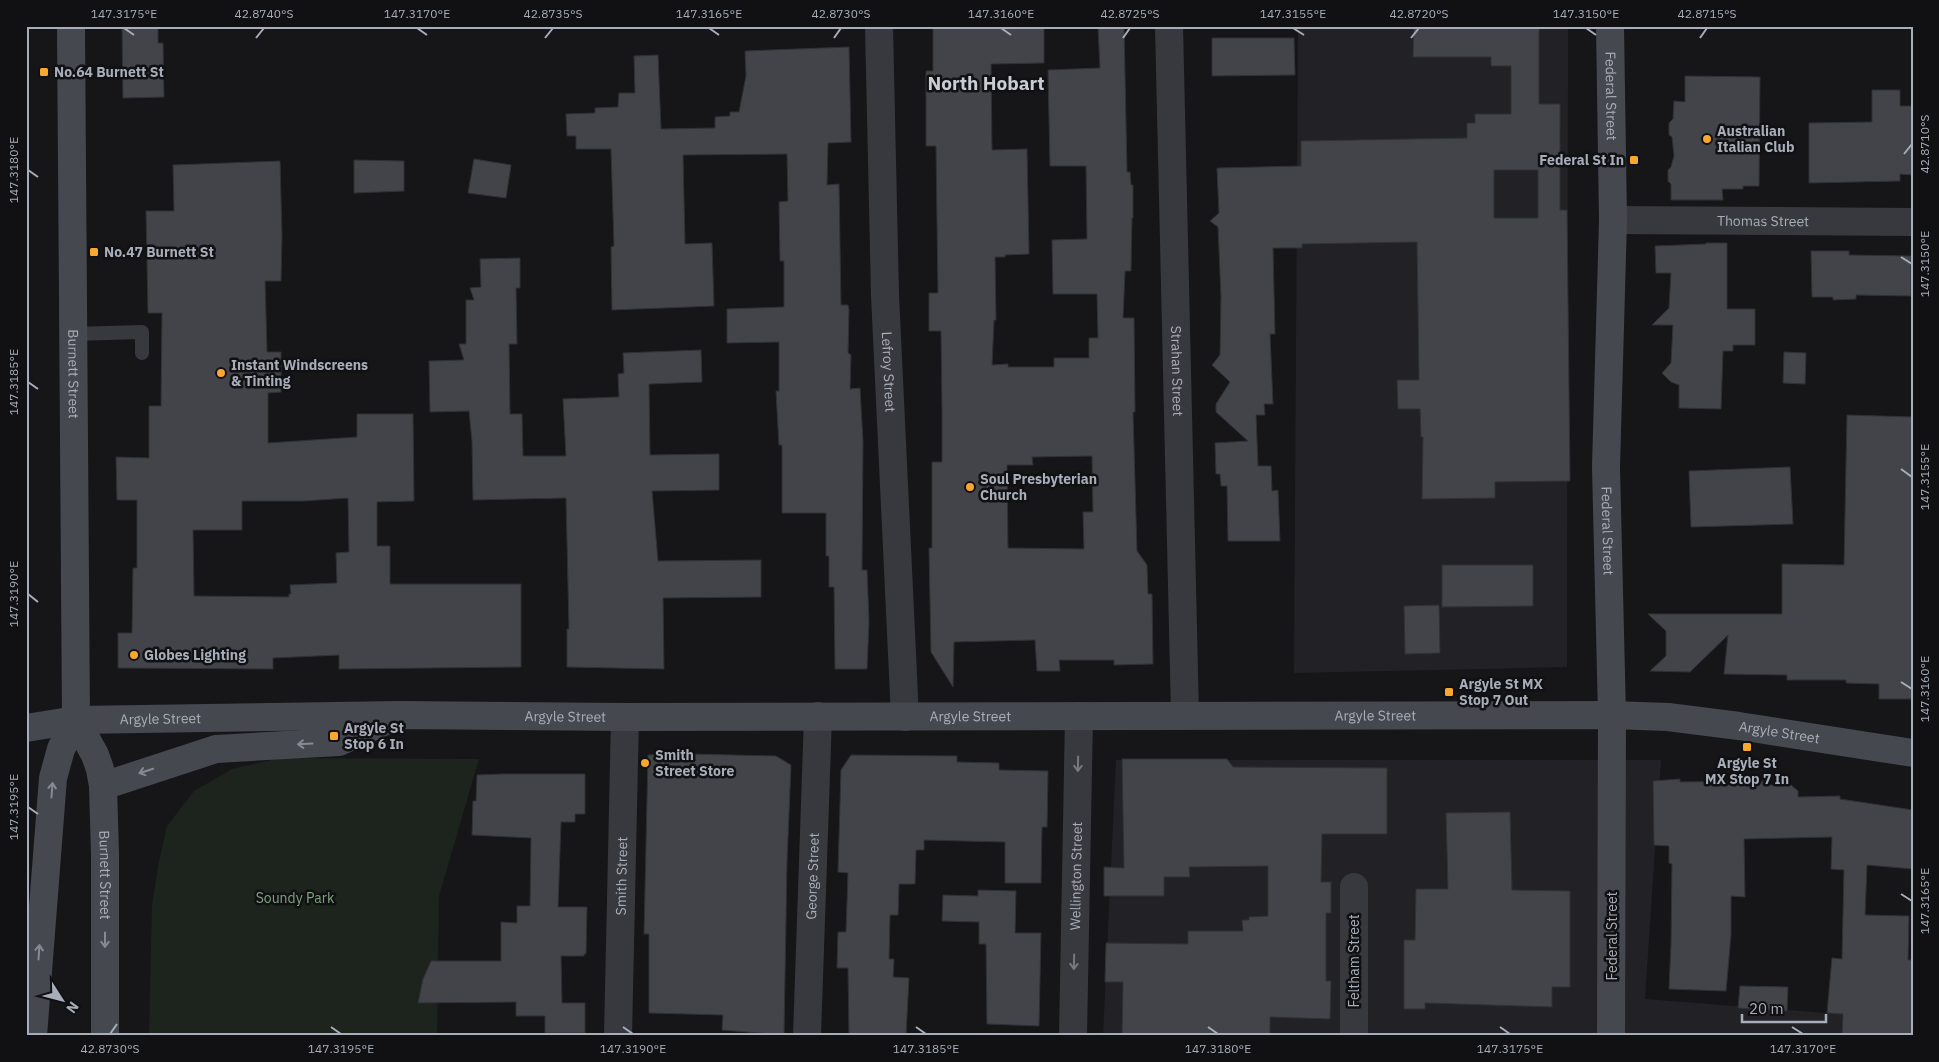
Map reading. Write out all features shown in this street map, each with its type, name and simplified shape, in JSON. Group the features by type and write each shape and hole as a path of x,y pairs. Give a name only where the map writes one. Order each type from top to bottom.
{"main road":[{"name":"Burnett Street","path":"32,1036 53,778 61,749 76,720 70,26"},
{"name":"Federal Street","path":"1610,26 1614,220 1606,467 1612,716 1611,1036"},
{"name":"Argyle Street","path":"26,728 76,720 400,715 625,717 1612,716 1668,717 1730,724 1913,753"},
{"path":"103,786 216,749 339,742 400,715"},
{"name":"Burnett Street","path":"76,720 95,755 103,786 105,1036"}],"street":[{"name":"Lefroy Street","path":"879,26 885,295 905,716"},
{"name":"Strahan Street","path":"1170,26 1185,715"},
{"name":"Thomas Street","path":"1614,220 1913,222"},
{"name":"George Street","path":"806,1036 818,716"},
{"name":"Wellington Street","path":"1073,1036 1079,716"},
{"name":"Smith Street","path":"618,1036 625,717"},
{"name":"Feltham Street","path":"1354,887 1354,1036"}],"lane":[{"path":"73,334 142,332 142,353"}],"shaded area":[{"path":"1298,26 1568,26 1567,667 1294,673"},
{"path":"1116,760 1661,760 1645,999 1838,1014 1849,958 1913,1036 1103,1036"}],"green space":[{"name":"Soundy Park","path":"280,758 479,759 439,896 437,1036 149,1036 152,905 167,826 194,791 232,769"}],"building":[{"path":"122,26 158,26 158,43 163,43 164,97 123,98"},
{"path":"933,26 1044,26 1044,63 991,64 992,150 1027,149 1029,254 995,257 996,320 994,320 992,365 1008,364 1008,367 1054,367 1054,358 1089,358 1089,338 1098,338 1097,294 1053,294 1052,240 1087,239 1086,166 1050,166 1048,70 1100,68 1098,26 1124,26 1127,172 1130,172 1131,185 1133,185 1133,218 1131,271 1125,271 1123,318 1134,318 1135,412 1133,412 1137,551 1147,565 1148,594 1152,594 1153,664 1114,665 1114,660 1059,660 1060,671 1037,671 1035,640 954,642 953,687 931,652 929,548 932,548 932,462 942,462 941,331 929,331 929,293 938,293 936,146 926,146 926,71 933,71","holes":["1092,456 1093,512 1083,512 1084,549 1008,548 1007,465 1033,465 1032,457"]},
{"path":"1414,26 1539,26 1539,104 1560,104 1560,210 1567,210 1570,481 1495,482 1495,498 1422,499 1423,437 1421,437 1420,409 1398,409 1397,380 1419,380 1417,242 1302,244 1302,248 1273,248 1275,334 1270,334 1273,404 1264,404 1265,415 1256,415 1258,466 1271,466 1272,491 1278,490 1280,541 1228,541 1227,486 1221,486 1220,474 1216,474 1215,443 1248,441 1216,412 1216,404 1230,382 1212,365 1220,355 1221,297 1218,227 1210,221 1219,213 1217,168 1301,166 1301,141 1467,138 1467,123 1475,123 1475,114 1511,114 1511,66 1491,66 1491,57 1413,57","holes":["1494,170 1538,170 1538,218 1494,218"]},
{"path":"1212,38 1294,38 1295,75 1212,76"},
{"path":"849,47 851,142 828,143 827,185 839,184 841,305 848,305 849,310 848,353 851,355 850,389 860,388 863,442 862,570 867,570 869,621 867,669 835,669 834,587 829,587 829,556 826,556 826,513 782,513 782,445 779,445 776,391 779,391 779,342 727,343 727,309 784,307 784,261 780,261 779,202 788,201 787,154 683,155 685,244 712,243 714,306 612,310 611,247 614,246 611,149 576,149 576,136 567,136 566,114 595,113 595,108 618,107 619,93 635,93 634,56 658,55 661,129 715,128 715,117 730,116 730,112 739,112 746,76 745,51"},
{"name":"Australian Italian Club","path":"1685,76 1760,77 1759,186 1743,186 1743,189 1722,189 1723,200 1671,200 1671,184 1668,181 1668,170 1671,167 1674,156 1672,137 1669,135 1669,123 1673,119 1674,101 1685,102"},
{"path":"1872,90 1900,90 1900,106 1913,106 1913,175 1900,174 1900,181 1809,183 1809,123 1872,122"},
{"path":"474,159 511,165 506,198 468,193"},
{"path":"354,160 404,161 404,191 354,193"},
{"path":"280,161 281,281 265,281 267,352 281,352 281,392 268,393 268,443 357,437 357,414 413,414 414,501 377,502 377,546 390,546 390,584 521,584 521,667 339,669 339,655 273,658 273,669 118,668 118,633 132,633 133,568 137,568 137,500 117,500 116,457 149,458 149,406 161,406 162,313 148,313 146,211 174,211 173,165","holes":["348,498 349,552 336,553 337,583 290,585 291,594 289,594 289,597 194,596 193,530 242,530 242,501 304,501"]},
{"path":"1727,243 1727,309 1755,309 1755,345 1733,345 1733,351 1723,351 1721,409 1679,408 1679,385 1671,382 1662,373 1671,363 1673,325 1652,325 1669,308 1671,273 1656,273 1655,246"},
{"path":"1811,251 1849,251 1849,255 1911,256 1911,296 1856,295 1856,299 1833,300 1833,297 1812,297"},
{"path":"520,258 520,288 516,288 517,344 509,344 510,414 522,414 523,456 566,456 563,399 619,397 618,374 624,373 623,353 701,350 702,382 649,384 650,455 719,454 719,490 652,491 658,561 761,560 761,597 663,598 664,669 567,667 567,629 569,629 566,498 473,500 472,441 469,411 430,412 429,361 464,360 459,344 466,344 466,300 474,300 470,288 481,287 480,259"},
{"path":"1784,352 1806,353 1805,384 1783,383"},
{"path":"1847,415 1913,417 1913,699 1879,699 1879,684 1846,683 1846,680 1787,680 1787,675 1724,674 1728,635 1690,672 1650,671 1666,656 1666,631 1648,614 1782,614 1782,564 1844,565"},
{"path":"1790,467 1793,524 1691,527 1689,471"},
{"path":"1442,565 1533,565 1533,606 1442,607"},
{"path":"1439,605 1440,653 1405,654 1404,606"},
{"path":"648,755 776,756 791,765 787,861 784,1035 722,1030 723,1015 649,1013 649,934 644,934"},
{"path":"851,755 957,756 957,762 999,763 999,770 1048,771 1047,827 1042,827 1041,883 1005,883 1005,842 924,840 924,850 916,850 915,884 899,884 898,915 890,915 889,959 894,959 893,977 909,978 906,1036 849,1036 848,968 837,968 838,932 846,932 848,873 838,872 841,770"},
{"path":"1122,759 1227,759 1233,767 1387,768 1387,834 1322,834 1321,882 1331,882 1331,913 1326,913 1326,981 1331,981 1330,1019 1270,1017 1270,1036 1122,1036 1123,982 1105,982 1106,943 1188,944 1188,931 1243,931 1242,920 1249,920 1249,917 1268,916 1268,866 1189,867 1190,877 1164,877 1164,896 1104,896 1104,867 1124,868"},
{"path":"585,774 585,814 575,814 575,822 561,822 558,907 587,907 586,954 584,956 561,956 562,1003 585,1003 585,1033 545,1033 545,1016 516,1016 516,1002 418,1003 423,979 431,961 501,961 501,922 517,923 517,906 530,906 531,838 472,835 473,801 476,801 477,775"},
{"path":"1680,779 1680,782 1763,781 1763,785 1791,785 1798,791 1798,797 1840,796 1840,799 1913,810 1913,869 1867,865 1865,915 1909,916 1908,960 1913,960 1913,1036 1842,1036 1843,1014 1827,1013 1832,958 1842,959 1844,870 1831,869 1832,837 1744,839 1745,897 1731,896 1731,935 1726,991 1669,989 1672,864 1669,863 1669,846 1654,845 1653,781"},
{"path":"1510,812 1512,890 1570,891 1570,987 1552,987 1552,1007 1425,1003 1425,1009 1404,1009 1404,940 1415,940 1416,889 1448,889 1446,813"},
{"path":"978,890 1016,891 1015,933 1041,933 1039,1026 987,1024 986,944 979,944 979,922 942,921 943,895 978,896"},
{"path":"1740,986 1788,987 1787,1011 1738,1008"}],"place":[{"name":"No.64 Burnett St","path":"44,72"},
{"name":"Australian Italian Club","path":"1707,139"},
{"name":"Federal St In","path":"1634,160"},
{"name":"No.47 Burnett St","path":"94,252"},
{"name":"Instant Windscreens & Tinting","path":"221,373"},
{"name":"Soul Presbyterian Church","path":"970,487"},
{"name":"Globes Lighting","path":"134,655"},
{"name":"Argyle St MX Stop 7 Out","path":"1449,692"},
{"name":"Argyle St Stop 6 In","path":"334,736"},
{"name":"Argyle St MX Stop 7 In","path":"1747,747"},
{"name":"Smith Street Store","path":"645,763"}],"district":[{"name":"North Hobart","path":"986,83"}]}
